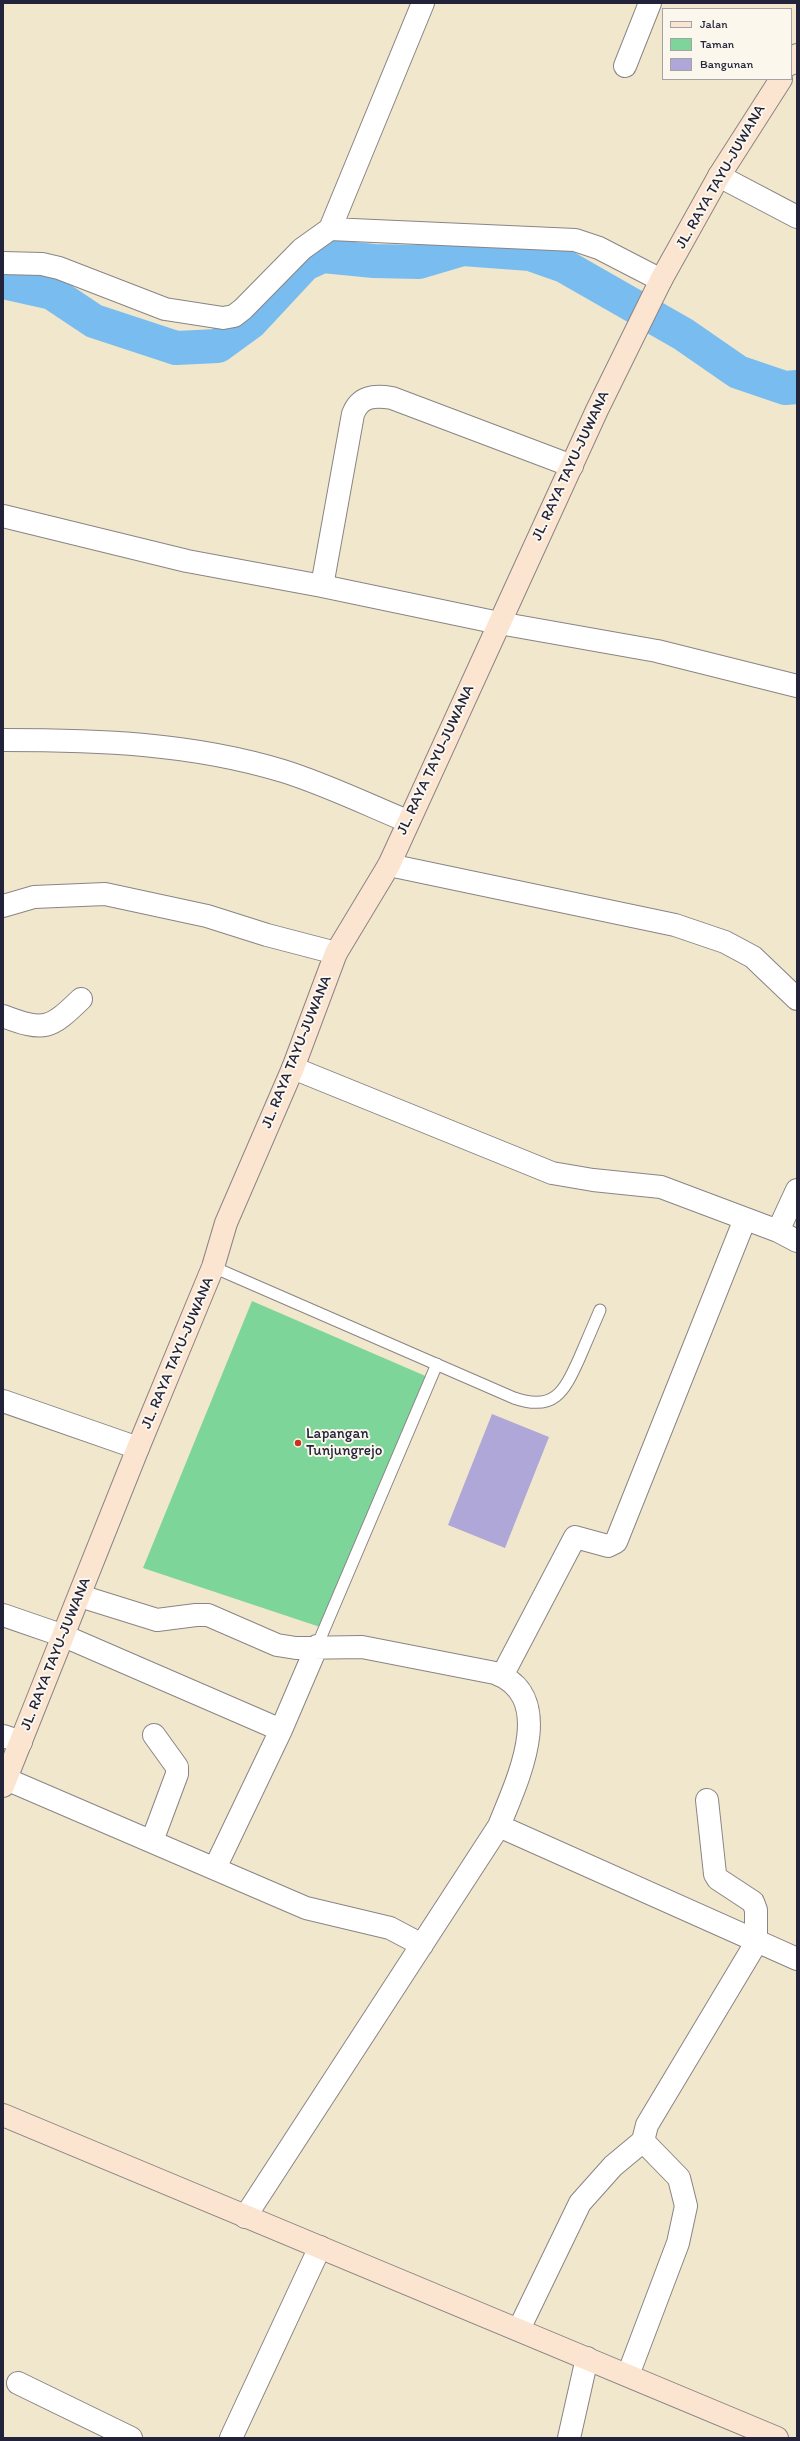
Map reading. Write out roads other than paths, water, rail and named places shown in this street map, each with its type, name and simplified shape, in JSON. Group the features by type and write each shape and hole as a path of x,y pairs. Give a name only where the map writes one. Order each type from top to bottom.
{"main road":[{"name":"JL. RAYA TAYU-JUWANA","path":"4,1783 12,1739 64,1636 138,1448 213,1267 226,1223 293,1068 336,953 389,864 407,821 633,337 719,176 779,80"},
{"path":"3,2115 245,2217 519,2329 777,2438"}],"street":[{"path":"3,263 42,264 54,266 166,309 223,318 234,316 243,309 302,249 330,229 423,3"},
{"path":"625,66 650,3"},
{"path":"719,176 797,217"},
{"path":"330,229 575,240 599,248 658,289"},
{"path":"322,586 353,414 357,405 363,399 380,396 392,398 572,466"},
{"path":"3,516 187,561 322,586 499,623 657,651 797,686"},
{"path":"3,740 99,740 183,749 235,759 284,771 407,821"},
{"path":"389,864 675,926 725,942 753,958 797,999"},
{"path":"3,906 34,897 105,894 207,916 267,935 336,953"},
{"path":"3,1016 30,1025 49,1025 59,1020 81,999"},
{"path":"293,1068 552,1173 593,1180 661,1187 778,1231 797,1241"},
{"path":"778,1231 797,1190"},
{"path":"502,1676 575,1537 608,1546 616,1542 745,1219"},
{"path":"3,1401 138,1448"},
{"path":"80,1596 157,1620 196,1614 208,1615 277,1645 296,1648 317,1646 362,1647 502,1676 523,1694 530,1724 521,1772 498,1826 245,2217"},
{"path":"3,1615 64,1636 280,1730"},
{"path":"215,1868 280,1730 317,1646"},
{"path":"152,1841 177,1774 177,1767 154,1735"},
{"path":"4,1783 152,1841 306,1908 390,1928 422,1945"},
{"path":"519,2329 580,2203 613,2166 643,2142 647,2125 756,1943 756,1910 753,1902 718,1879 715,1874 707,1800"},
{"path":"498,1826 756,1943 797,1959"},
{"path":"628,2375 678,2243 686,2206 679,2178 643,2142"},
{"path":"231,2438 320,2247"},
{"path":"569,2438 587,2358"},
{"path":"18,2383 132,2438"}],"lane":[{"path":"213,1267 519,1400 536,1403 546,1402 561,1394 568,1383 600,1310"},
{"path":"317,1646 437,1364"}],"waterway":[{"path":"3,282 52,293 94,321 176,348 218,346 251,322 305,264 323,256 374,261 419,262 463,249 530,254 564,266 683,334 738,372 785,388 797,387"}],"place":[{"name":"Lapangan Tunjungrejo","path":"298,1443"}]}
